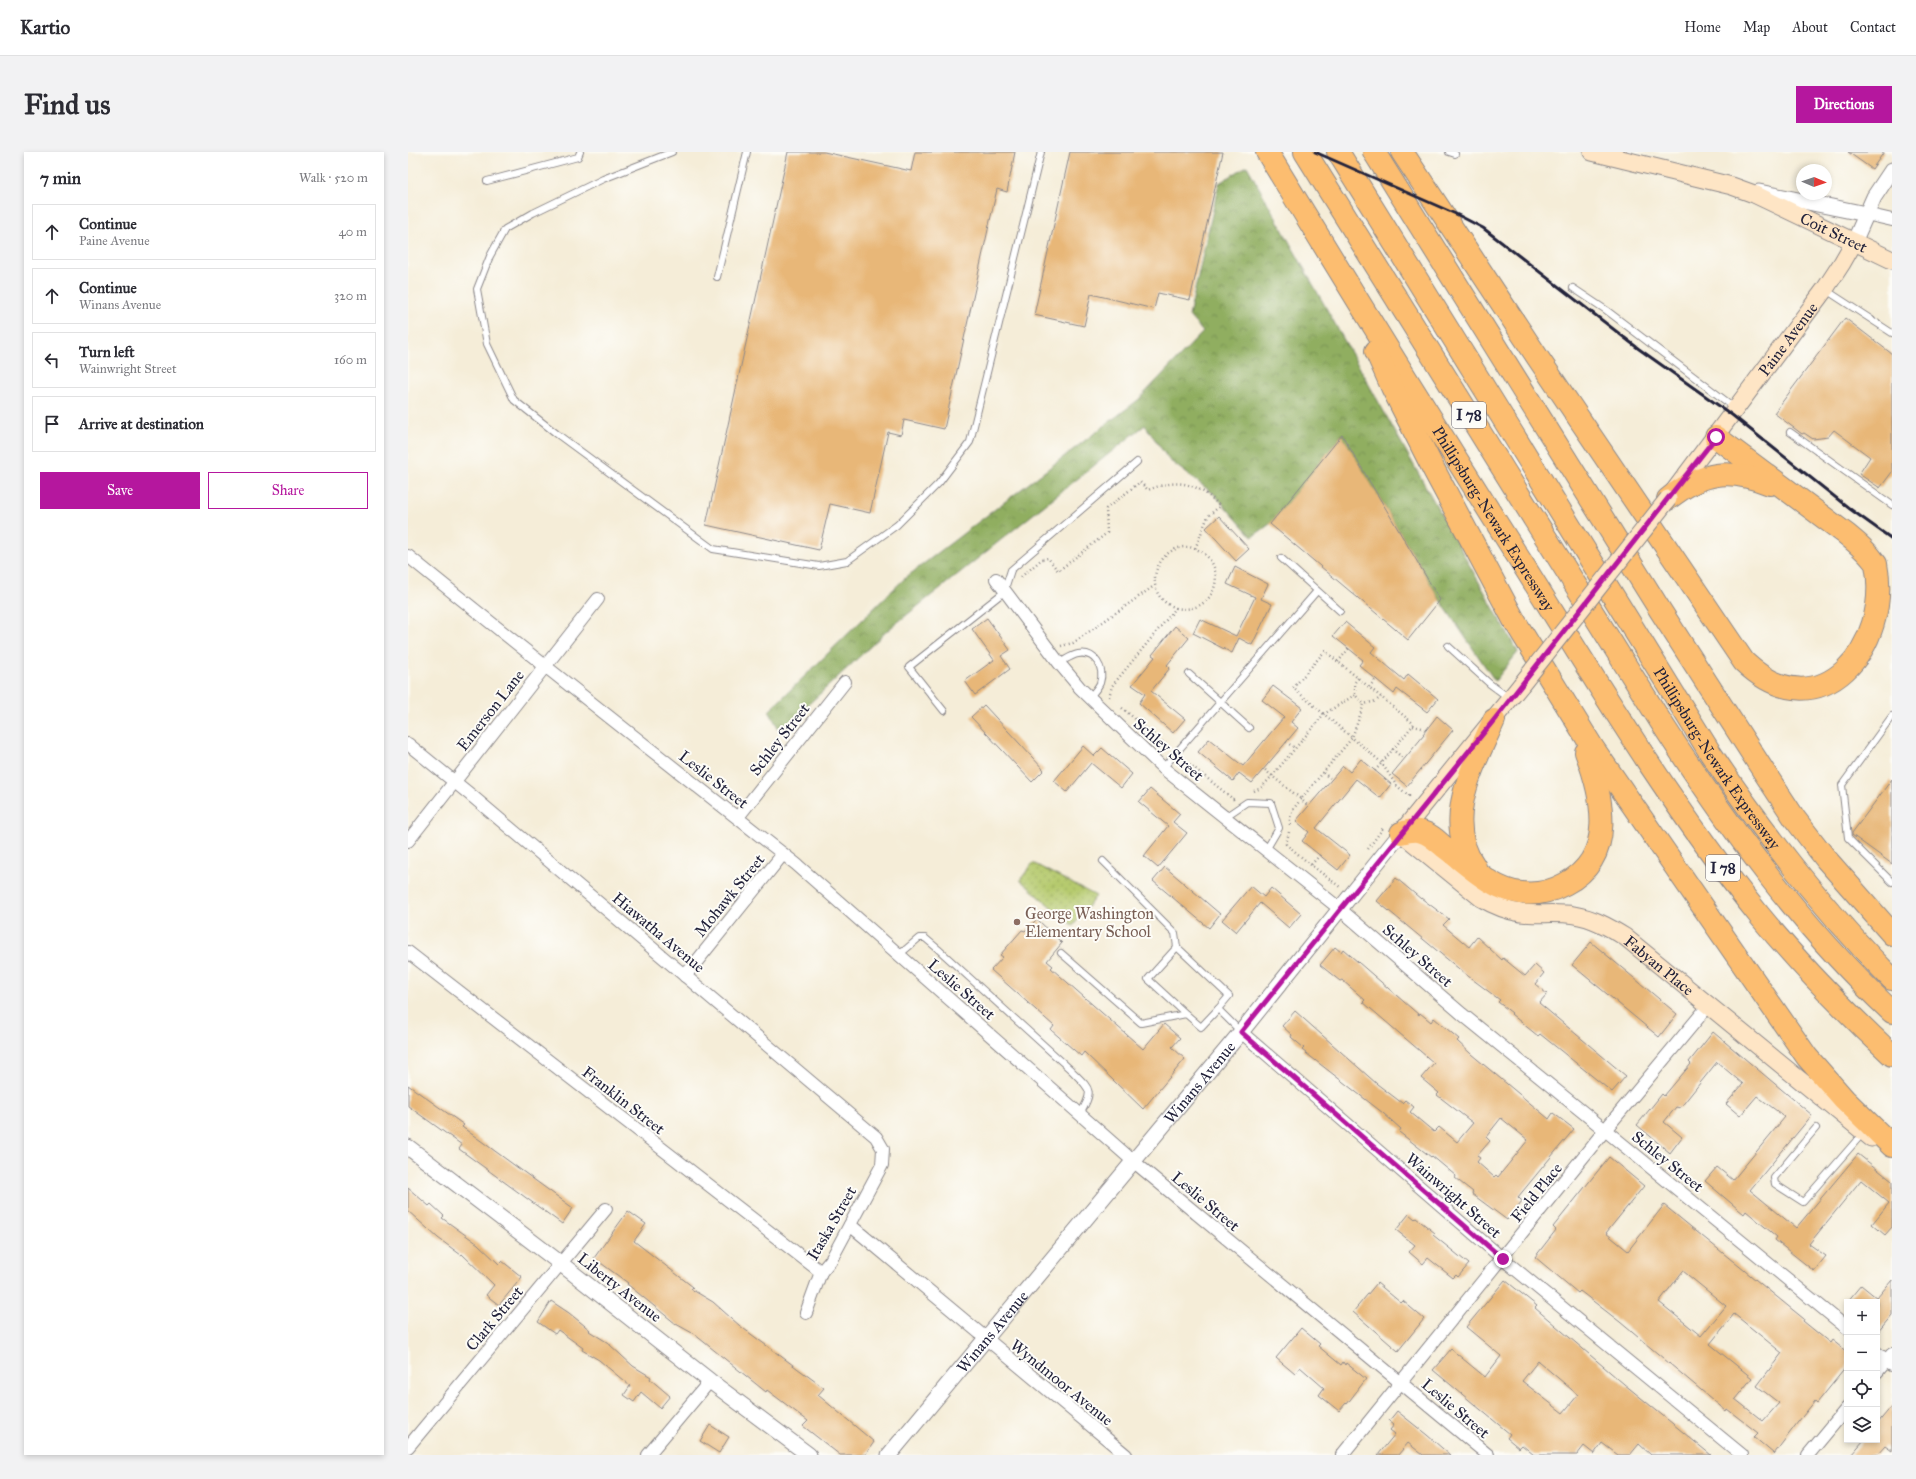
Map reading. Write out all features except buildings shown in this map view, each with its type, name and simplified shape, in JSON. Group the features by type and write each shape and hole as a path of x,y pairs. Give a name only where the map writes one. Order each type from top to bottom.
{"highway":[{"name":"Phillipsburg-Newark Expressway","path":"1267,152 1585,664 1696,832 1759,915 1834,999 1892,1056"},
{"name":"Phillipsburg-Newark Expressway","path":"1305,152 1645,697 1715,803 1750,852 1815,933 1892,1012"},
{"name":"Phillipsburg-Newark Expressway","path":"1338,152 1711,754 1762,828 1803,881 1837,921 1892,979"},
{"name":"Phillipsburg-Newark Expressway","path":"1374,152 1660,610 1766,775 1822,854 1892,934"},
{"path":"1402,152 1739,655 1751,668 1771,681 1794,688 1813,688 1832,685 1842,681 1859,671 1867,663 1877,648 1885,631 1888,614 1888,597 1884,579 1870,556 1846,534 1716,437"},
{"path":"1348,283 1392,387 1434,470 1505,605 1572,715 1604,764 1803,1052 1830,1085 1892,1146"},
{"path":"1668,499 1685,486 1703,478 1720,473 1730,473 1762,481 1799,498"},
{"path":"1393,830 1416,830 1428,834 1489,881 1513,892 1543,892 1570,882 1586,869 1592,861 1601,835 1601,805 1592,767 1572,715"},
{"path":"1489,881 1474,866 1465,850 1461,831 1461,809 1465,787 1494,720"}],"main road":[{"name":"Coit Street","path":"1592,152 1732,186 1770,200 1892,260"},
{"name":"Paine Avenue","path":"1668,499 1716,437 1825,289 1854,242"},
{"name":"Winans Avenue","path":"1393,830 1494,720 1668,499"},
{"name":"Fabyan Place","path":"1393,830 1480,898 1490,903 1520,913 1556,913 1582,916 1615,930 1635,944 1864,1132 1892,1153"}],"street":[{"name":"Paine Avenue","path":"1854,242 1877,190 1892,170"},
{"path":"1732,186 1892,220"},
{"name":"Leslie Street","path":"408,556 544,667 738,817 783,854 1133,1161 1488,1455"},
{"name":"Schley Street","path":"996,579 1004,592 1059,663 1089,698 1164,768 1340,909 1462,1014 1844,1326"},
{"name":"Emerson Lane","path":"408,841 598,599"},
{"name":"Schley Street","path":"738,817 845,682"},
{"name":"Hiawatha Avenue","path":"408,744 876,1137 883,1150"},
{"name":"Winans Avenue","path":"889,1455 1241,1032 1340,909 1393,830"},
{"name":"Mohawk Street","path":"686,976 783,854"},
{"name":"Franklin Street","path":"408,952 821,1272"},
{"name":"Field Place","path":"1342,1455 1709,1005"},
{"name":"Wainwright Street","path":"1241,1032 1503,1259 1742,1455"},
{"name":"Liberty Avenue","path":"409,1149 560,1263 710,1381 809,1455"},
{"name":"Itaska Street","path":"806,1313 821,1272 831,1260 882,1165 883,1150"},
{"name":"Clark Street","path":"408,1447 606,1209"},
{"name":"Wyndmoor Avenue","path":"850,1225 1126,1455"},
{"path":"1878,1371 1887,1358"},
{"path":"648,1455 710,1381"},
{"path":"1808,1455 1844,1412"}],"lane":[{"path":"487,181 578,157 580,152"},
{"path":"672,152 603,179 533,213 505,229 490,256 477,289 487,344 514,400 557,434 713,550 820,566 847,561 897,525 939,483 970,442 1041,152"},
{"path":"717,277 747,152"},
{"path":"1573,288 1606,310 1736,409"},
{"path":"1825,289 1892,333"},
{"path":"1790,432 1892,505"},
{"path":"944,711 909,667 1004,592 1011,570 1137,462"},
{"path":"1281,558 1340,611"},
{"path":"1164,768 1317,591"},
{"path":"1448,646 1490,684 1510,699"},
{"path":"1059,663 1077,654 1091,655 1096,660 1100,665 1101,678 1099,684 1089,698"},
{"path":"1189,674 1249,728"},
{"path":"1892,716 1842,785 1848,838 1892,882"},
{"path":"1225,818 1247,802 1271,803 1279,828 1266,850"},
{"path":"1102,861 1171,928 1175,933 1177,947 1229,996 1202,1027 1148,979 1177,947"},
{"path":"899,955 919,938 925,938 938,949 1072,1070 1086,1086 1090,1093 1088,1101 1080,1114"},
{"path":"1061,953 1141,1023 1186,1014"},
{"path":"1218,1009 1241,1032"},
{"path":"1816,1128 1774,1178 1775,1184 1803,1202 1864,1132"}],"path":[{"path":"1015,582 1042,559 1048,558 1058,571 1107,533 1106,510 1140,482 1148,490 1169,483 1190,485 1200,489 1220,506 1208,516 1195,549"},
{"path":"1183,548 1195,549 1207,557 1214,569 1214,589 1201,605 1191,609 1176,608 1165,603 1154,586 1156,566 1165,555 1174,550 1183,548"},
{"path":"1058,643 1062,646 1073,643 1154,586"},
{"path":"1114,702 1108,697 1112,686 1176,608"},
{"path":"1338,662 1349,648"},
{"path":"1375,771 1381,762 1414,724 1325,651 1293,688 1381,762 1396,785 1409,796 1405,801"},
{"path":"1358,678 1355,682 1355,695 1364,704"},
{"path":"1369,688 1376,679"},
{"path":"1252,791 1261,788 1324,714 1355,695"},
{"path":"1364,704 1376,702 1381,697"},
{"path":"1342,889 1286,844 1290,830 1289,817 1301,799 1352,738 1364,704"},
{"path":"1120,706 1233,799 1238,796"},
{"path":"1412,726 1425,730"},
{"path":"1286,742 1295,748"},
{"path":"1392,749 1403,758"},
{"path":"1264,770 1307,805"},
{"path":"1323,773 1330,778"},
{"path":"1364,855 1393,830"},
{"path":"1311,865 1320,855"}],"green space":[{"path":"1247,166 1518,652 1495,681 1440,600 1342,435 1270,524 1252,537 1214,494 1169,460 1145,425 888,630 780,731 769,711 905,578 1138,400 1203,332 1189,316 1219,183"},
{"path":"1033,863 1096,896 1073,926 1020,880"}],"railway":[{"path":"1315,152 1458,215 1483,228 1639,349 1732,415 1850,509 1892,539"}],"place":[{"name":"George Washington Elementary School","path":"1017,922"}],"route":[{"path":"1503,1259 1241,1032 1522,685 1716,437"}]}
